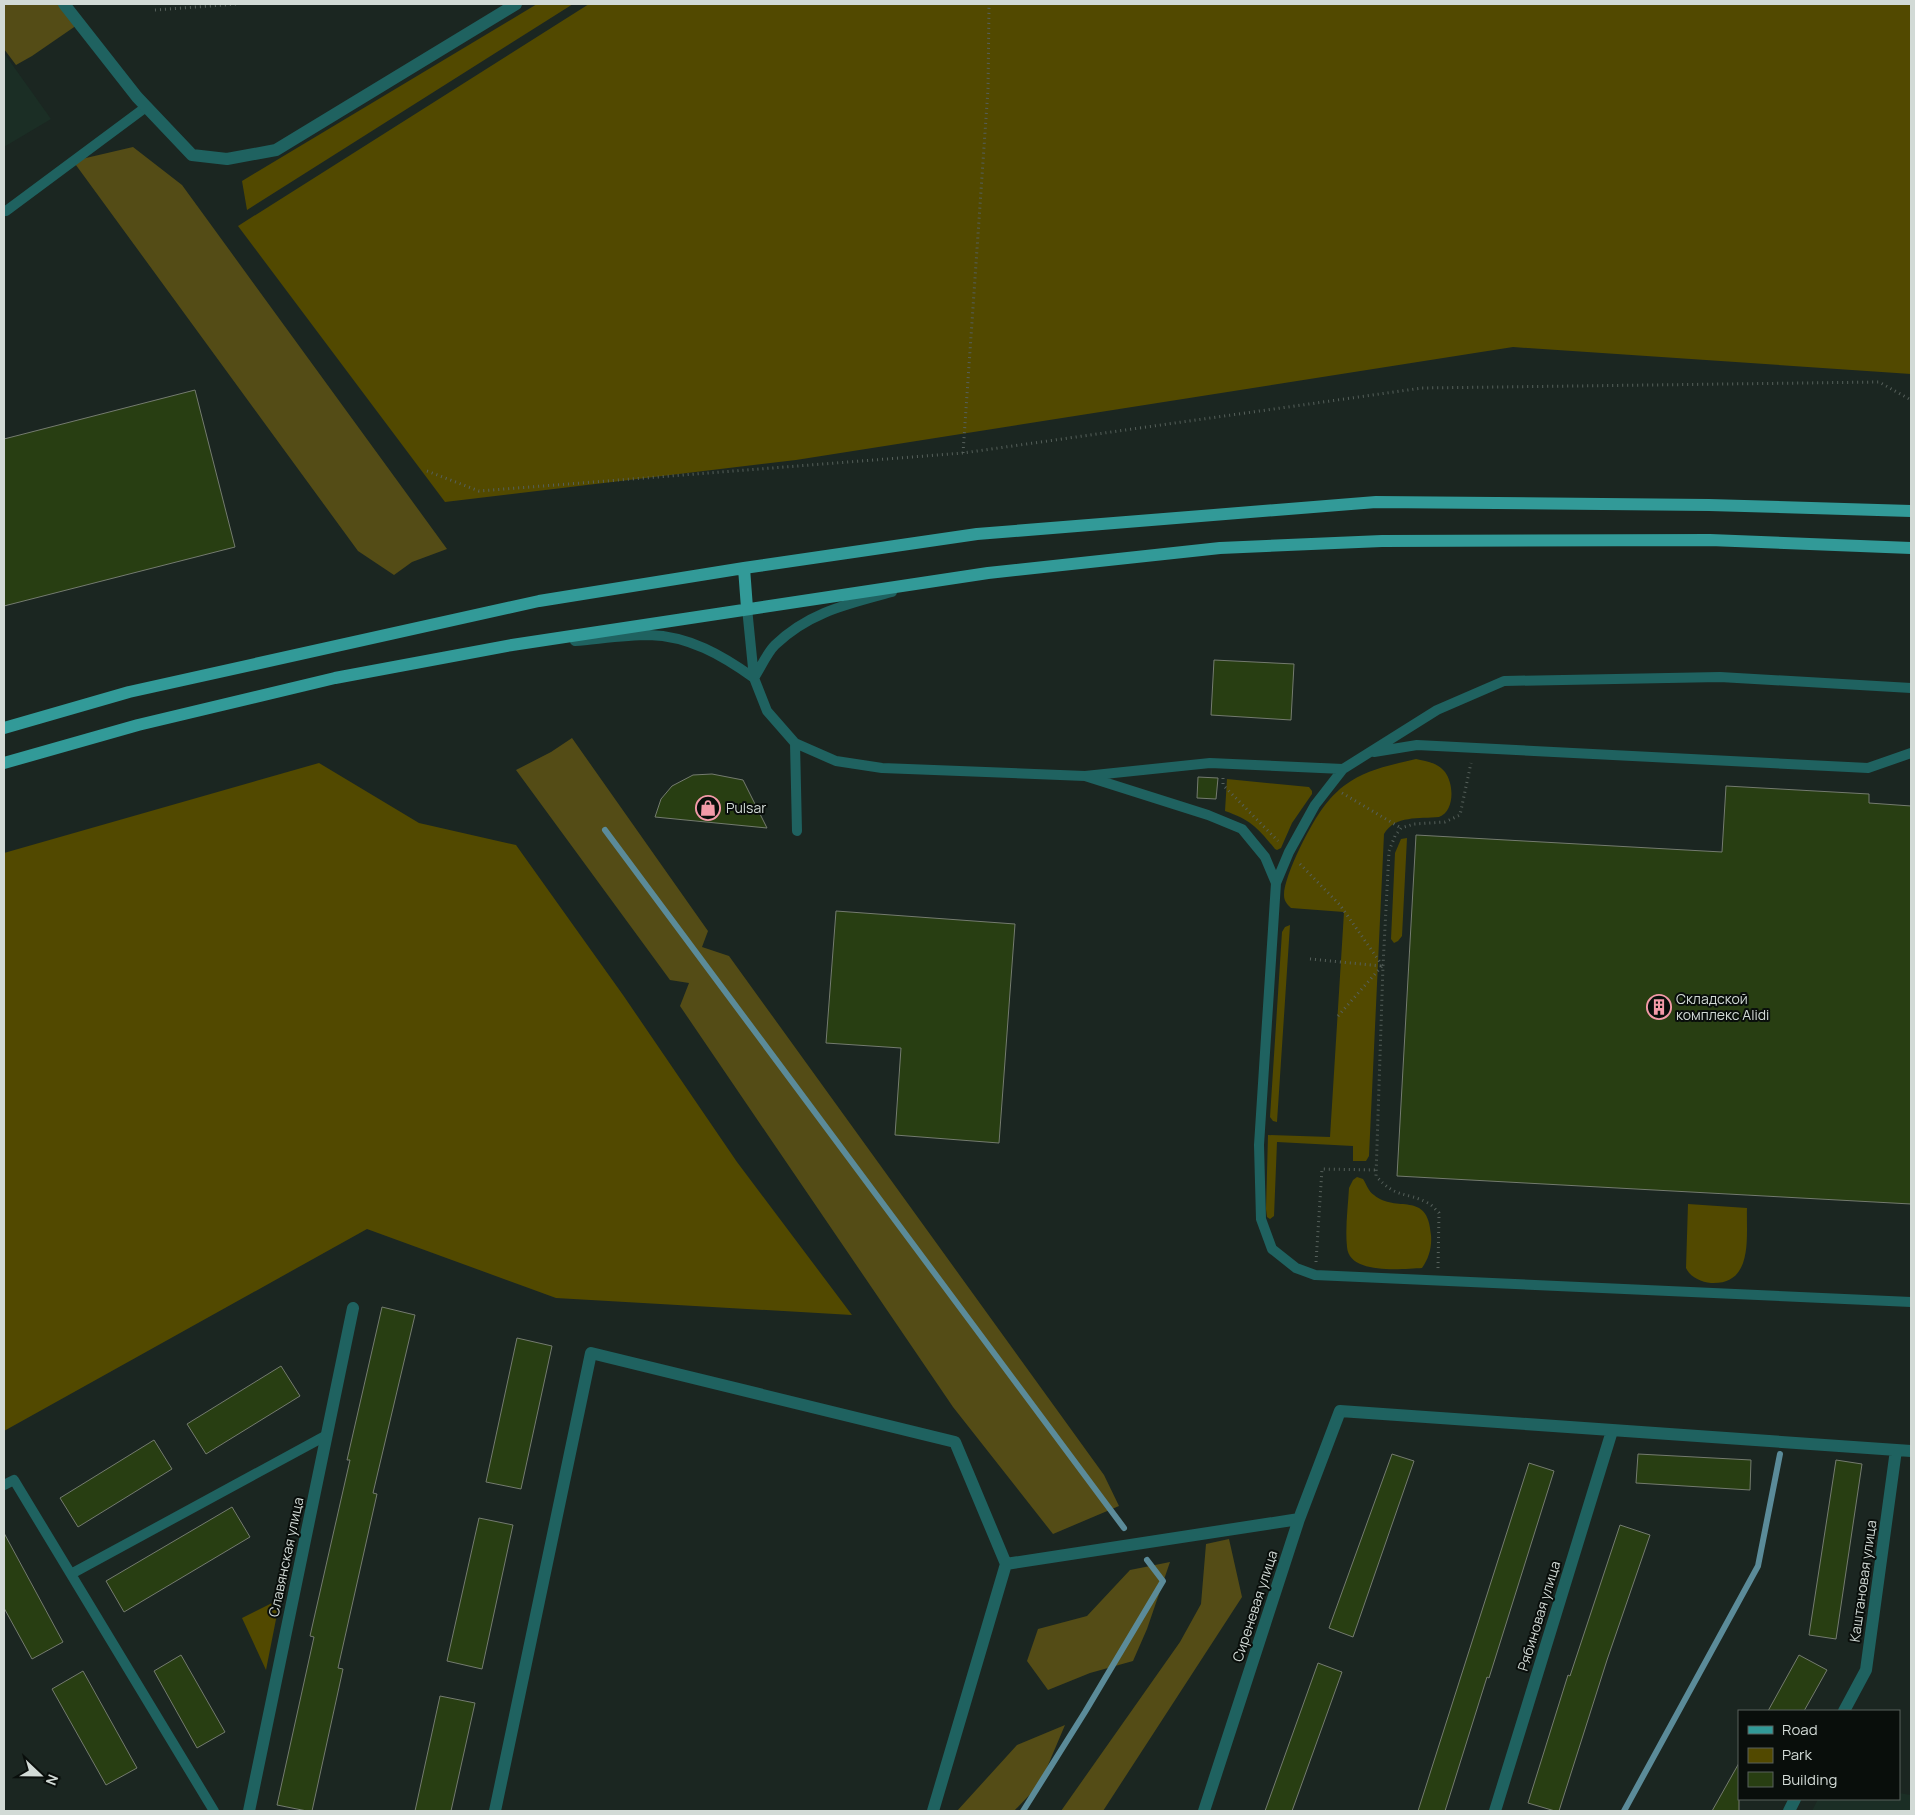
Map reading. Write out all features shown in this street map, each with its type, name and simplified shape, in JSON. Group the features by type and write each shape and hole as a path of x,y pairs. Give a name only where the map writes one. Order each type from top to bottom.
{"main road":[{"path":"4,728 129,692 530,604 744,568 977,534 1376,502 1709,505 1911,511"},
{"path":"4,763 138,725 304,685 512,646 988,572 1220,548 1382,541 1710,540 1911,548"},
{"path":"744,568 747,608"}],"street":[{"path":"64,4 146,107 192,155 226,159 276,150 516,4"},
{"name":"Славянская улица","path":"249,1811 353,1308"},
{"path":"495,1811 591,1353 955,1442 1006,1564 933,1811"},
{"name":"Сиреневая улица","path":"1204,1811 1299,1520 1340,1411 1612,1430"},
{"path":"1612,1430 1911,1451"},
{"name":"Рябиновая улица","path":"1495,1811 1612,1430"},
{"name":"Каштановая улица","path":"1845,1710 1866,1670 1896,1450"},
{"path":"1006,1564 1299,1520"},
{"path":"1789,1811 1795,1800"}],"lane":[{"path":"6,211 146,107"},
{"path":"754,678 774,646 804,621 842,606 939,580"},
{"path":"747,608 754,678 767,711 795,743 836,761 882,768 1085,776 1210,763 1343,769"},
{"path":"512,646 648,635 675,639 705,648 729,660 754,678"},
{"path":"1911,688 1720,677 1504,682 1437,710 1343,769 1315,806 1289,852 1276,883 1260,1137 1261,1219 1272,1250 1296,1268 1315,1275 1911,1302"},
{"path":"795,743 797,831"},
{"path":"1368,753 1417,745 1868,768 1911,753"},
{"path":"1085,776 1208,815 1242,829 1265,857 1276,883"},
{"path":"71,1574 327,1435"},
{"path":"4,1485 14,1480 214,1811"}],"path":[{"path":"155,10 237,4"},
{"path":"963,454 988,88 989,4"},
{"path":"427,471 479,491 963,454 1422,388 1879,382 1911,400"},
{"path":"1438,1281 1440,1214 1428,1203 1398,1194 1386,1188 1376,1176 1389,851 1395,836 1401,828 1414,824 1445,822 1460,816 1475,747"},
{"path":"1329,786 1401,828"},
{"path":"1310,959 1383,966"},
{"path":"1338,1016 1383,966"},
{"path":"1315,1275 1322,1169 1376,1170"}],"shaded area":[{"path":"4,4 64,4 80,23 16,65 4,49"},
{"path":"4,53 51,119 4,147"},
{"path":"133,147 182,185 447,549 412,562 394,575 358,551 73,161"},
{"path":"572,738 708,931 702,947 729,956 1104,1475 1119,1506 1053,1534 953,1407 680,1006 689,983 670,980 516,770 551,752"},
{"path":"1229,1539 1242,1597 1103,1811 1061,1811 1180,1642 1201,1604 1206,1544"},
{"path":"1170,1562 1147,1629 1133,1661 1090,1673 1048,1690 1027,1661 1038,1629 1087,1616 1130,1570"},
{"path":"1065,1725 1040,1784 1014,1811 957,1811 1017,1745"},
{"path":"1900,1793 1911,1795 1911,1811 1812,1811 1818,1800 1900,1800"}],"green space":[{"path":"537,4 573,4 247,210 242,181"},
{"path":"589,4 1911,4 1911,374 1513,347 796,460 445,502 238,226"},
{"path":"1416,759 1439,766 1445,772 1450,783 1451,797 1448,809 1439,817 1401,821 1394,824 1384,834 1369,1156 1366,1161 1353,1161 1353,1146 1277,1142 1274,1216 1270,1219 1267,1217 1266,1209 1268,1135 1330,1137 1344,912 1291,908 1284,897 1285,886 1300,848 1313,823 1325,805 1337,792 1351,781 1366,773"},
{"path":"319,763 419,823 516,845 623,995 737,1162 852,1315 556,1298 367,1229 4,1431 4,853"},
{"path":"1227,779 1309,787 1312,794 1292,823 1281,848 1275,849 1264,835 1253,826 1225,811"},
{"path":"1407,838 1402,936 1394,943 1391,939 1395,853 1401,839"},
{"path":"1290,925 1277,1122 1273,1121 1270,1117 1282,932 1285,927"},
{"path":"1357,1177 1363,1179 1370,1192 1383,1200 1417,1207 1424,1212 1429,1221 1431,1239 1428,1256 1422,1268 1390,1269 1366,1266 1350,1256 1346,1232 1349,1188"},
{"path":"1688,1204 1747,1208 1747,1245 1745,1257 1741,1268 1735,1276 1725,1282 1703,1282 1690,1274 1686,1268"},
{"path":"280,1599 266,1670 242,1618"}],"building":[{"path":"195,390 235,547 4,606 4,439"},
{"path":"1214,660 1294,664 1291,720 1211,715"},
{"name":"Pulsar","path":"712,774 743,780 767,828 655,817 661,799 672,786 693,775"},
{"path":"1198,777 1218,778 1216,799 1197,798"},
{"name":"Складской комплекс Alidi","path":"1726,786 1869,794 1869,803 1911,806 1911,1204 1397,1176 1416,835 1722,852"},
{"path":"836,911 1015,924 999,1143 895,1135 901,1048 826,1043"},
{"path":"382,1307 415,1315 373,1493 377,1494 338,1668 343,1669 312,1811 307,1811 277,1805 314,1637 310,1636 350,1460 347,1460"},
{"path":"517,1338 552,1346 521,1489 486,1482"},
{"path":"281,1366 300,1396 206,1454 187,1424"},
{"path":"154,1440 172,1469 78,1527 60,1498"},
{"path":"1392,1454 1414,1461 1353,1637 1329,1628"},
{"path":"1638,1454 1751,1460 1750,1490 1636,1483"},
{"path":"1836,1460 1862,1464 1836,1639 1809,1635"},
{"path":"1529,1463 1554,1471 1489,1678 1487,1677 1445,1811 1418,1811"},
{"path":"232,1507 250,1537 124,1612 106,1581"},
{"path":"479,1518 513,1525 482,1669 447,1661"},
{"path":"1620,1525 1650,1535 1607,1660 1559,1811 1555,1811 1528,1803 1568,1675 1570,1676"},
{"path":"4,1533 63,1642 32,1659 4,1608"},
{"path":"181,1655 225,1732 197,1748 154,1671"},
{"path":"1799,1655 1827,1670 1805,1710 1769,1710"},
{"path":"1318,1663 1342,1672 1292,1811 1265,1811"},
{"path":"83,1671 137,1768 106,1785 52,1689"},
{"path":"440,1696 475,1703 451,1811 415,1811"},
{"path":"1738,1765 1739,1811 1712,1811"}],"waterway":[{"path":"605,830 1124,1528"},
{"path":"1624,1811 1758,1566 1780,1454"},
{"path":"1023,1811 1163,1581 1147,1560"}],"place":[{"name":"Pulsar","path":"708,808"},
{"name":"Складской комплекс Alidi","path":"1659,1007"}]}
